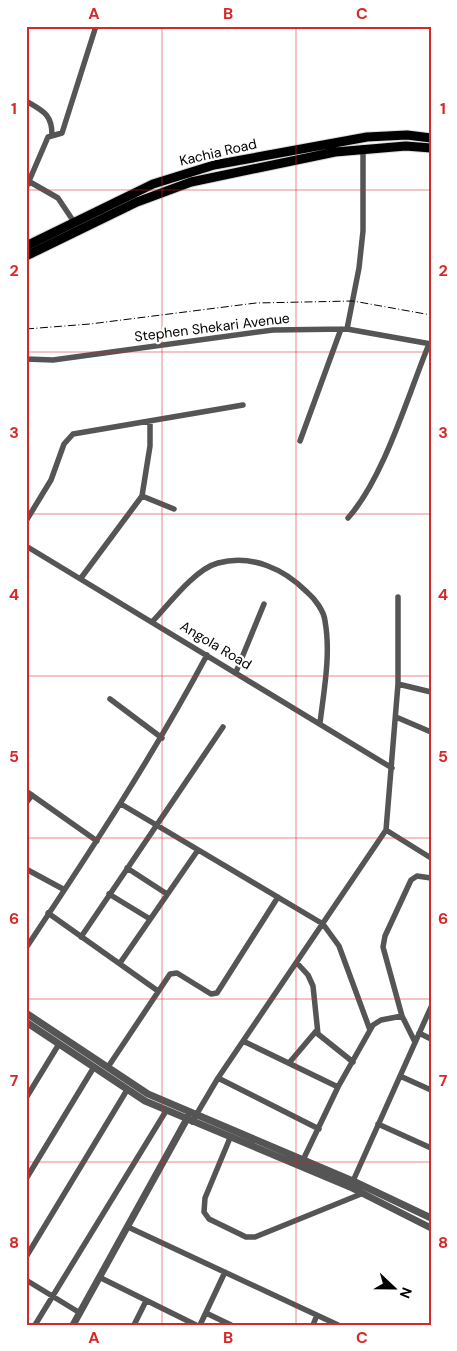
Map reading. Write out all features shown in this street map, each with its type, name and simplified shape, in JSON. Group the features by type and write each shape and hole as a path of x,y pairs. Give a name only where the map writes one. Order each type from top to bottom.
{"main road":[{"name":"Kachia Road","path":"26,246 153,184 214,165 367,137 407,135 431,138"},
{"name":"Kachia Road","path":"26,256 137,202 173,187 216,175 363,148 406,146 431,148"}],"street":[{"path":"74,222 58,198 28,185 45,142 52,135 62,133 65,126 96,26"},
{"path":"26,100 48,115 52,122 52,135"},
{"path":"300,441 344,329 359,268 363,231 363,148"},
{"name":"Stephen Shekari Avenue","path":"26,359 53,360 273,330 344,329 430,344"},
{"path":"348,518 362,503 382,461 430,344"},
{"path":"26,521 51,480 64,444 73,434 243,405"},
{"path":"81,578 142,496 150,446 150,422"},
{"path":"142,496 174,509"},
{"name":"Angola Road","path":"26,546 153,621 392,768"},
{"path":"153,621 182,589 208,568 218,563 258,562 286,574 314,599 325,619 326,670 320,724"},
{"path":"74,1325 191,1117 386,830 398,684 398,597"},
{"path":"236,672 264,604"},
{"path":"26,948 162,738 207,655"},
{"path":"398,684 431,692"},
{"path":"110,700 162,738"},
{"path":"396,717 431,732"},
{"path":"81,937 223,728"},
{"path":"26,803 29,793 97,841"},
{"path":"121,804 323,924 339,946 370,1030"},
{"path":"386,830 431,858"},
{"path":"120,963 198,850"},
{"path":"127,868 167,894"},
{"path":"26,869 63,889"},
{"path":"415,1042 402,1016 385,959 385,936 411,880 417,876 431,878"},
{"path":"110,894 150,919"},
{"path":"108,1067 158,991 173,972 211,994 217,993 278,897"},
{"path":"48,913 158,991"},
{"path":"26,940 48,913"},
{"path":"297,963 308,975 313,986 318,1018 317,1030 320,1037 353,1062"},
{"path":"353,1181 431,1007"},
{"path":"26,1013 148,1094 230,1138 350,1187 431,1228"},
{"path":"303,1160 338,1087 370,1030 377,1022 402,1016"},
{"path":"26,1022 127,1090 166,1111 191,1117 303,1160 353,1181 431,1218"},
{"path":"289,1063 317,1030"},
{"path":"419,1034 431,1039"},
{"path":"243,1041 338,1087"},
{"path":"26,1098 59,1044"},
{"path":"26,1179 94,1067"},
{"path":"400,1076 431,1090"},
{"path":"218,1078 319,1128"},
{"path":"26,1257 127,1090"},
{"path":"35,1325 166,1111"},
{"path":"378,1124 431,1148"},
{"path":"230,1138 205,1198 204,1212 209,1219 246,1236 255,1237 361,1194"},
{"path":"128,1228 338,1325"},
{"path":"101,1278 146,1302 198,1325 206,1313 225,1272"},
{"path":"26,1280 80,1313"},
{"path":"134,1325 146,1302"},
{"path":"206,1313 231,1325"},
{"path":"312,1325 317,1315"}],"railway":[{"path":"26,329 90,324 256,303 353,301 431,315"}]}
